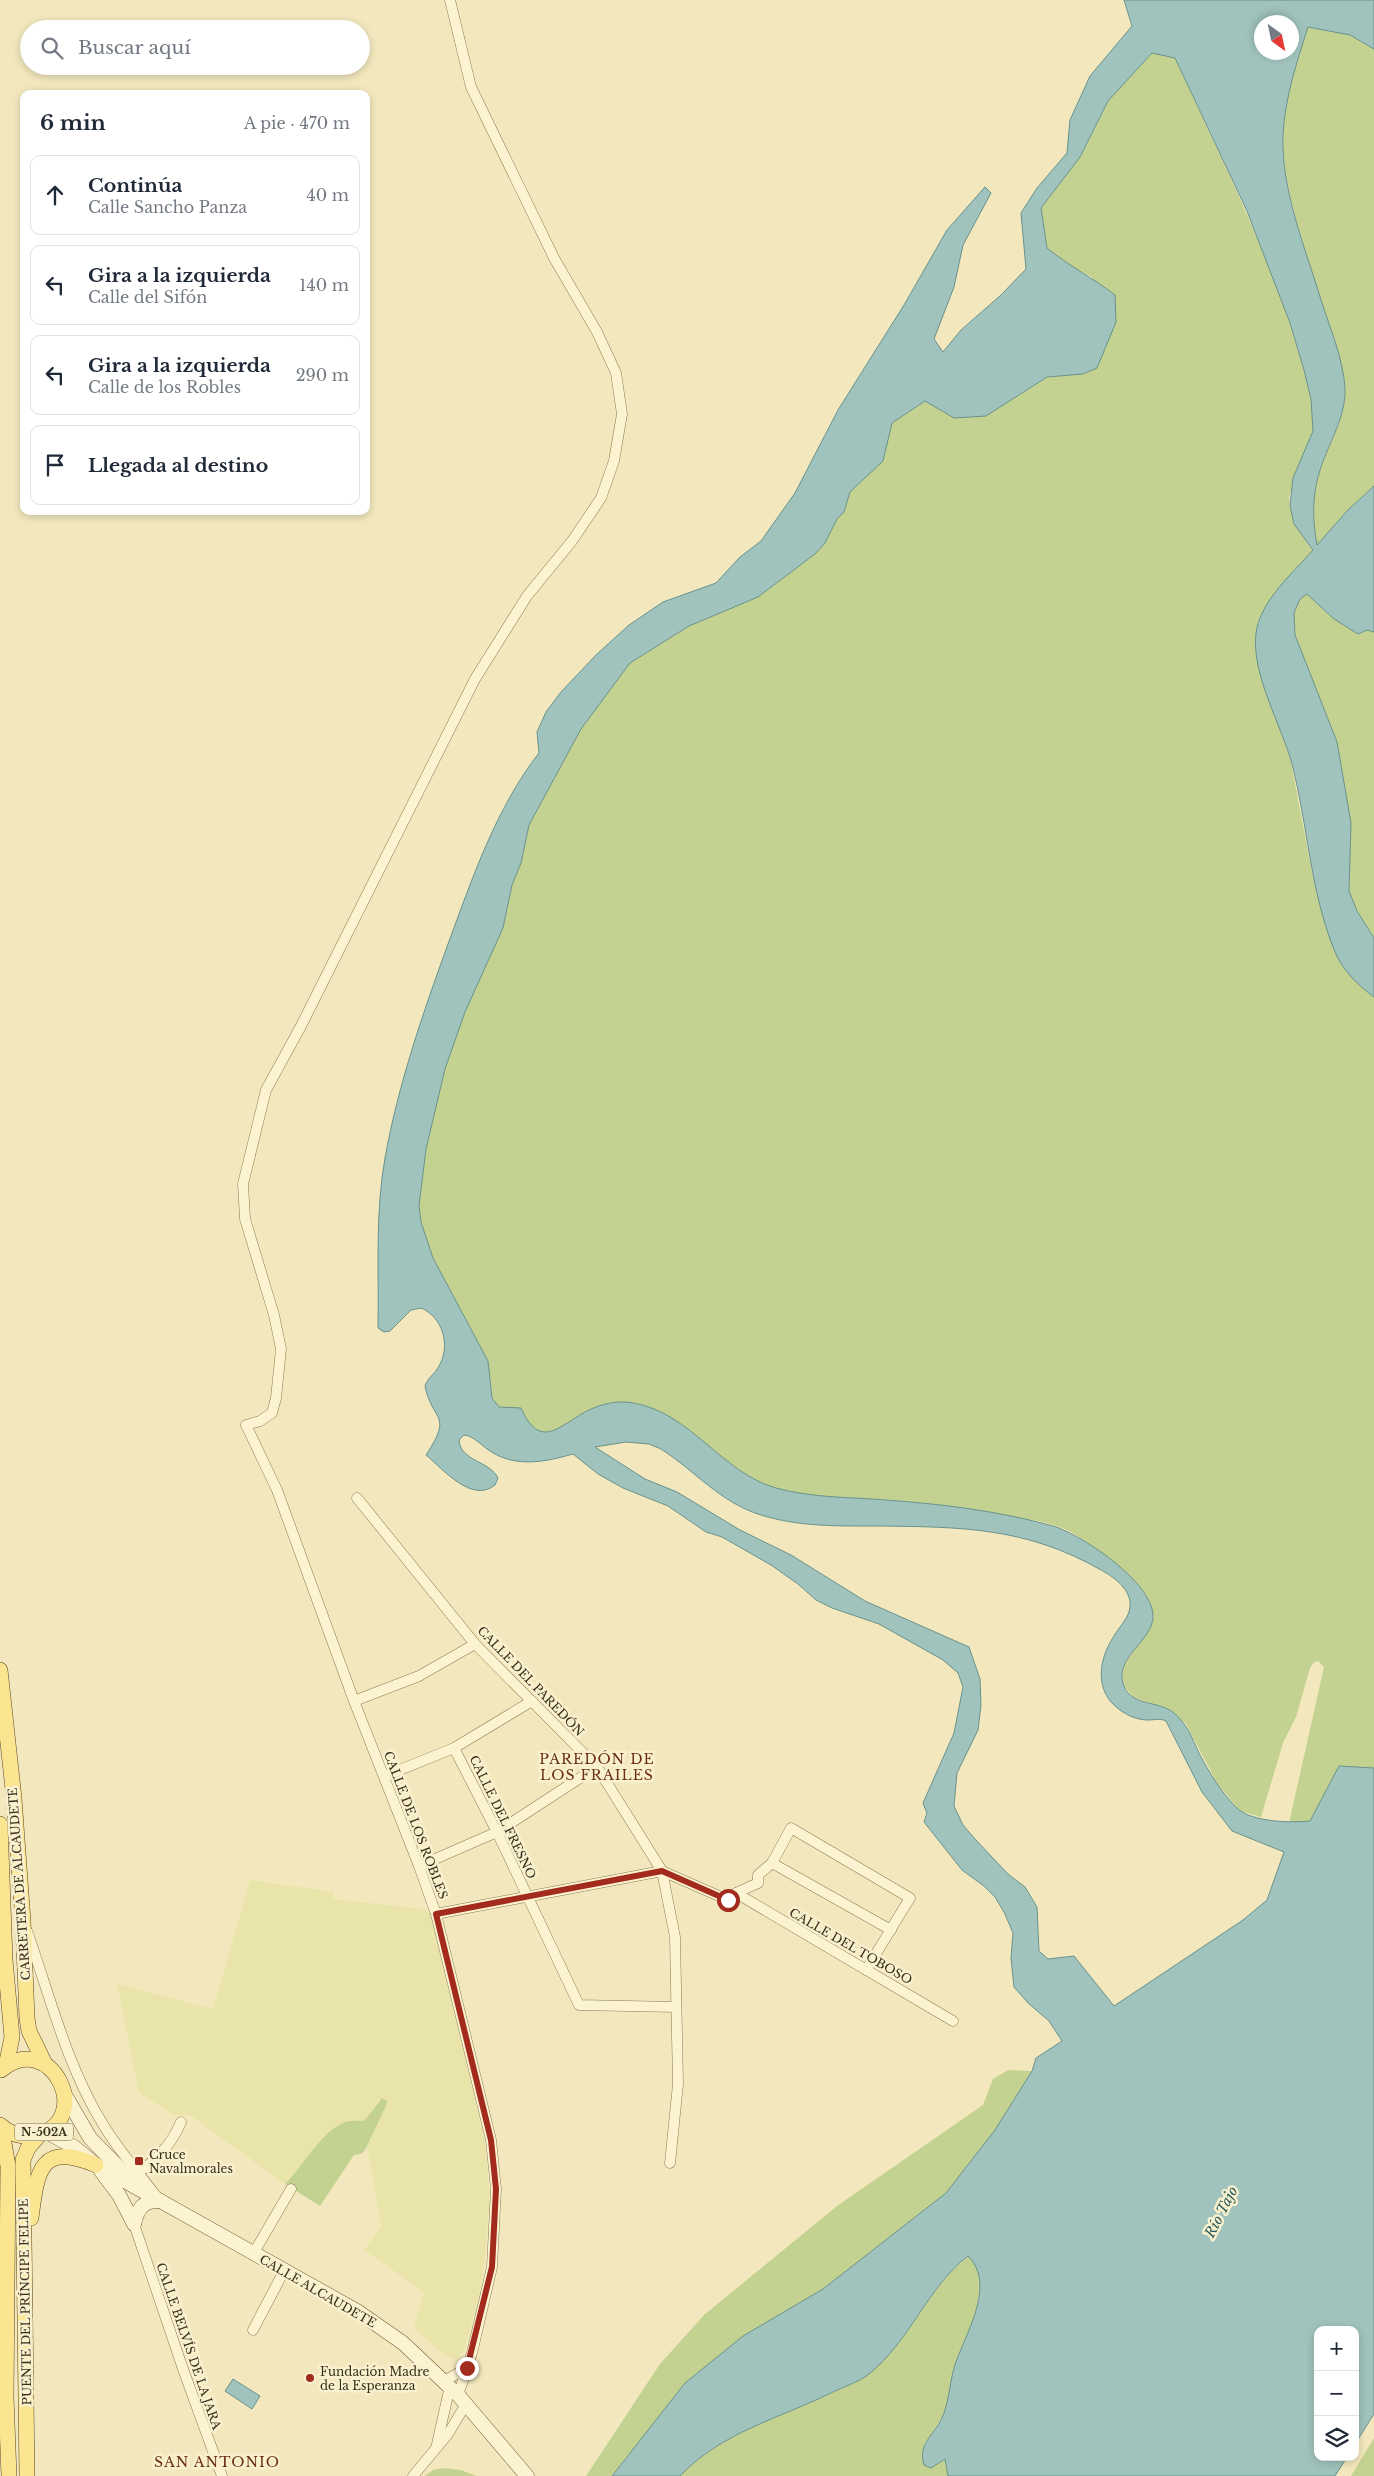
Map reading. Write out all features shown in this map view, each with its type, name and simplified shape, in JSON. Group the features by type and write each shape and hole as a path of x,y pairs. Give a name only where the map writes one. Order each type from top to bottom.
{"main road":[{"name":"CARRETERA DE ALCAUDETE","path":"0,1670 14,1798 29,2032 45,2064 59,2077 65,2095"},
{"name":"CARRETERA DE ALCAUDETE","path":"0,1824 5,1960 12,2037 3,2069"},
{"path":"0,2035 5,1960"},
{"name":"CARRETERA DE ALCAUDETE","path":"3,2069 26,2060 45,2064"},
{"name":"CALLE ALCAUDETE","path":"65,2095 90,2138 128,2174 160,2200 357,2311 403,2343 454,2392 527,2476"},
{"name":"N-502A","path":"1,2125 20,2135 43,2133 58,2120 62,2112 65,2095"},
{"name":"PUENTE DEL PRÍNCIPE FELIPE","path":"1,2125 8,2166 6,2397 9,2476"},
{"name":"CALLE ALCAUDETE","path":"43,2133 74,2147 96,2165 136,2179"},
{"name":"PUENTE DEL PRÍNCIPE FELIPE","path":"26,2476 23,2160 28,2148 43,2133"},
{"path":"24,2264 39,2171 46,2163 60,2157 77,2157 96,2165 114,2186 134,2224"},
{"path":"134,2224 136,2179"},
{"path":"134,2224 138,2210 143,2204 151,2200 160,2200"}],"street":[{"name":"CALLE DE LOS ROBLES","path":"450,0 471,87 554,258 597,332 616,373 622,414 614,461 600,498 572,541 527,596 475,679 301,1026 266,1090 243,1184 245,1219 274,1315 281,1349 276,1398 272,1414 260,1421 246,1425 277,1490 354,1702 385,1776 436,1914 491,2140 496,2189 492,2267 467,2368 454,2392"},
{"name":"CALLE DEL PAREDÓN","path":"357,1498 475,1644 597,1767 662,1871 675,1937 678,2084 670,2163"},
{"path":"354,1702 419,1676 475,1644"},
{"path":"385,1776 454,1748 532,1701"},
{"name":"CALLE DEL FRESNO","path":"454,1748 497,1832 579,2005 676,2006"},
{"path":"419,1866 497,1832 597,1767"},
{"path":"436,1914 662,1871 728,1900 736,1893 758,1883 758,1875 772,1863 791,1828 910,1898 866,1970"},
{"path":"772,1863 891,1930"},
{"name":"CALLE DEL TOBOSO","path":"736,1893 953,2021"},
{"name":"CALLE ALCAUDETE","path":"23,1920 77,2073 88,2097 136,2179"},
{"path":"136,2179 166,2148 176,2134 181,2122"},
{"path":"253,2254 291,2190"},
{"name":"CALLE BELVÍS DE LA JARA","path":"134,2224 183,2369 222,2476"},
{"path":"253,2330 284,2271"},
{"path":"436,2448 454,2392 467,2368"},
{"path":"413,2476 448,2434 454,2392"}],"shaded area":[{"path":"250,1880 334,1892 333,1899 424,1909 430,1912 485,2142 490,2199 479,2298 464,2350 455,2359 443,2354 414,2328 424,2292 364,2250 381,2227 367,2146 386,2106 379,2100 365,2120 345,2123 316,2146 298,2172 285,2184 191,2116 174,2115 139,2093 117,1984 213,2009"}],"green space":[{"path":"1308,27 1350,35 1374,49 1374,486 1348,510 1317,546 1314,497 1321,468 1343,410 1345,389 1339,355 1296,219 1284,158 1285,109 1297,60 1299,60 1299,53"},
{"path":"1152,53 1175,58 1257,236 1285,310 1309,388 1313,419 1312,437 1289,497 1291,512 1296,525 1313,550 1282,585 1259,618 1256,631 1261,674 1291,762 1312,873 1328,932 1339,960 1348,973 1374,997 1374,1768 1339,1766 1310,1821 1289,1823 1324,1667 1318,1661 1313,1663 1310,1668 1296,1717 1283,1743 1261,1817 1240,1811 1217,1783 1186,1724 1171,1710 1133,1697 1124,1686 1122,1673 1125,1664 1152,1624 1151,1607 1148,1599 1132,1579 1083,1540 1064,1529 1030,1520 921,1503 817,1496 773,1487 754,1479 736,1468 686,1428 669,1417 651,1408 627,1402 610,1404 588,1411 552,1431 538,1431 527,1421 521,1409 499,1407 492,1397 488,1361 433,1258 421,1222 419,1206 426,1149 445,1069 465,1012 503,928 512,885 523,854 529,825 581,729 630,663 689,626 758,597 815,554 825,543 837,519 844,512 850,492 883,461 892,423 925,401 954,418 986,416 1047,377 1083,374 1092,277 1070,266 1047,248 1041,208 1080,157 1108,101"},
{"path":"1307,594 1334,619 1374,632 1374,938 1357,911 1349,891 1350,850 1337,742 1295,635 1294,613 1300,599"},
{"path":"1008,2070 1032,2071 995,2130 946,2193 823,2289 743,2336 626,2457 612,2476 586,2476 660,2364 704,2315 837,2206 983,2105 993,2079"},
{"path":"382,2098 387,2101 386,2106 365,2150 361,2154 354,2155 320,2206 285,2184 331,2130 340,2124 350,2121 365,2120"},
{"path":"969,2256 977,2269 980,2282 980,2297 971,2326 954,2367 945,2411 924,2444 936,2465 945,2458 948,2476 680,2476 713,2448 732,2437 856,2382 869,2374 884,2361 908,2331 941,2284"},
{"path":"1374,2438 1374,2476 1351,2476"},
{"path":"443,2468 461,2470 476,2476 425,2476 433,2470"}],"water":[{"name":"Río Tajo","path":"1124,0 1374,0 1374,49 1350,35 1308,27 1299,56 1299,15 1254,15 1254,60 1298,60 1284,120 1283,155 1286,176 1301,239 1339,354 1344,377 1345,398 1343,408 1321,467 1314,496 1314,525 1317,545 1348,510 1374,486 1374,632 1367,630 1358,634 1334,619 1307,594 1300,599 1294,613 1295,635 1337,742 1351,823 1349,891 1357,911 1374,938 1374,997 1342,965 1327,929 1320,906 1292,764 1262,682 1256,649 1256,633 1264,610 1278,588 1313,550 1294,524 1290,505 1293,478 1313,431 1311,399 1290,323 1247,211 1175,58 1152,53 1108,101 1080,157 1041,208 1047,248 1115,295 1116,322 1097,368 1083,374 1047,377 986,416 954,418 925,401 892,423 883,461 850,492 844,512 837,519 825,543 815,554 758,597 689,626 630,663 581,729 529,825 521,863 512,885 503,928 465,1012 445,1069 426,1149 419,1206 421,1222 433,1258 488,1361 492,1398 499,1407 521,1408 535,1429 543,1432 551,1431 587,1411 609,1403 633,1403 653,1409 672,1418 739,1470 776,1488 817,1495 970,1509 1012,1516 1066,1531 1100,1551 1117,1564 1145,1594 1152,1609 1152,1623 1149,1631 1124,1666 1122,1674 1126,1691 1138,1700 1168,1709 1183,1722 1207,1768 1227,1797 1238,1809 1253,1817 1262,1819 1283,1822 1310,1821 1339,1766 1374,1768 1374,2414 1359,2438 1359,2326 1314,2326 1314,2461 1344,2461 1335,2476 948,2476 945,2459 931,2468 924,2465 923,2452 924,2446 944,2414 954,2368 976,2312 980,2282 976,2268 968,2256 941,2283 896,2346 865,2377 732,2437 713,2448 680,2476 612,2476 685,2383 743,2336 823,2289 946,2193 995,2130 1032,2071 1036,2058 1062,2041 1049,2021 1028,2003 1014,1987 1011,1958 1013,1933 995,1897 984,1886 962,1870 924,1822 927,1813 923,1803 954,1733 963,1687 958,1673 943,1660 879,1624 832,1608 816,1600 798,1584 771,1565 722,1537 706,1532 668,1506 623,1488 598,1474 573,1454 541,1461 520,1462 500,1456 475,1439 464,1435 459,1440 464,1452 489,1468 498,1478 495,1485 486,1490 468,1488 449,1476 426,1455 439,1432 440,1424 439,1418 428,1398 425,1386 443,1358 444,1341 440,1325 429,1312 421,1308 411,1310 390,1331 384,1332 378,1328 380,1200 390,1131 404,1076 466,894 498,820 524,774 539,753 537,732 546,712 561,692 596,655 629,625 663,602 716,583 740,557 761,541 795,493 838,410 904,305 947,230 985,187 991,193 963,245 954,287 934,339 943,352 961,330 1001,295 1026,269 1021,213 1037,188 1067,153 1070,120 1090,76 1132,26","holes":["626,1442 649,1444 661,1449 733,1503 761,1515 790,1522 819,1525 937,1527 992,1532 1046,1545 1073,1556 1111,1576 1125,1590 1130,1601 1130,1607 1126,1619 1109,1645 1102,1665 1102,1685 1106,1694 1112,1703 1130,1716 1144,1720 1160,1719 1166,1721 1202,1792 1232,1831 1284,1852 1267,1900 1243,1920 1114,2006 1074,1956 1048,1959 1039,1951 1037,1907 1025,1887 1008,1874 975,1839 963,1825 954,1806 957,1773 978,1730 981,1705 980,1679 969,1647 865,1601 791,1555 740,1530 677,1492 645,1479 595,1447"]},
{"path":"233,2379 260,2396 252,2409 225,2391"}],"place":[{"name":"Cruce Navalmorales","path":"139,2161"},
{"name":"Fundación Madre de la Esperanza","path":"310,2378"}],"district":[{"name":"PAREDÓN DE LOS FRAILES","path":"597,1768"},
{"name":"SAN ANTONIO","path":"217,2462"}],"route":[{"path":"467,2368 492,2267 496,2189 491,2140 436,1914 662,1871 728,1900"}]}
